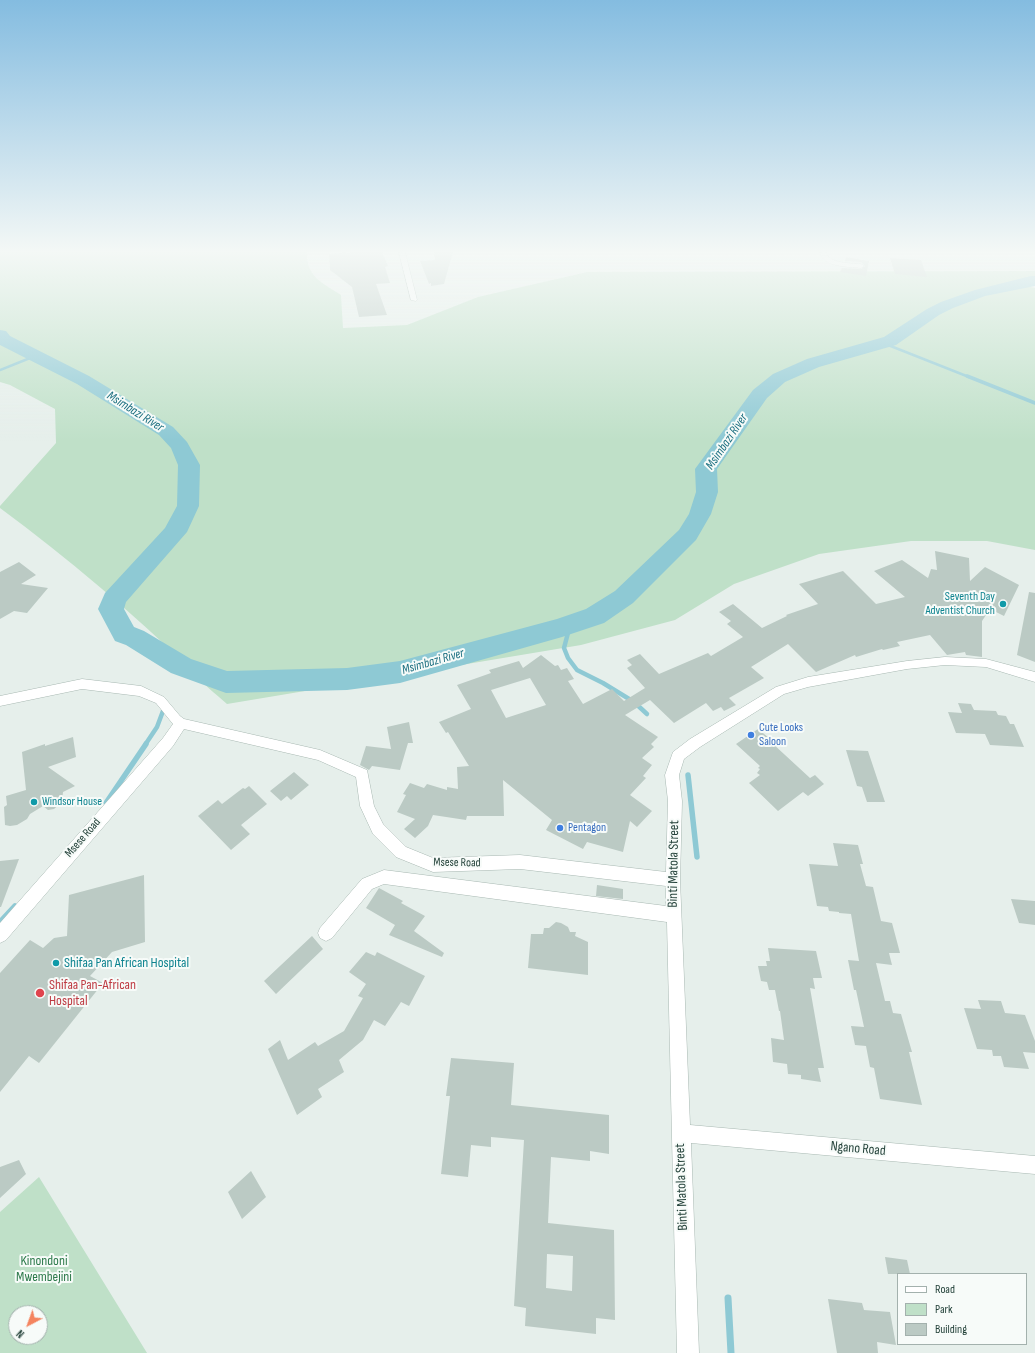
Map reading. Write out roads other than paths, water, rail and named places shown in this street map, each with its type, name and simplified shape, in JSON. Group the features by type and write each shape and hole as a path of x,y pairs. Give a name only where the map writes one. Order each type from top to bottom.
{"street":[{"name":"Binti Matola Street","path":"688,1353 673,880 675,801 672,775 678,756 695,743 780,690 808,682 907,665 945,661 986,663 1035,676"},
{"path":"0,701 82,684 141,691 160,700 176,720 181,723"},
{"name":"Msese Road","path":"0,935 168,742 181,723 320,755 362,774 367,806 378,829 401,852 433,865 520,862 673,880"},
{"path":"326,933 367,884 384,877 674,915"},
{"name":"Ngano Road","path":"680,1133 1035,1165"}],"waterway":[{"name":"Msimbazi River","path":"0,335 4,340 83,380 166,431 180,446 189,465 188,506 175,532 114,599 111,609 124,634 135,638 181,666 226,682 347,679 400,672 562,627 595,616 624,597 688,535 700,514 707,492 706,469 760,394 779,378 813,363 890,341 929,315"},
{"path":"883,343 969,377"},
{"path":"0,370 35,356"},
{"path":"967,376 1035,403"},
{"path":"562,627 569,629 564,648 568,658 577,670 603,683 634,702 647,714"},
{"path":"145,745 157,727 163,711"},
{"path":"106,803 146,744"},
{"path":"688,775 697,857"},
{"path":"0,922 15,906"},
{"path":"728,1298 731,1353"}],"place":[{"name":"Seventh Day Adventist Church","path":"1003,604"},
{"name":"Cute Looks Saloon","path":"751,735"},
{"name":"Windsor House","path":"34,802"},
{"name":"Pentagon","path":"560,828"},
{"name":"Shifaa Pan African Hospital","path":"56,963"},
{"name":"Shifaa Pan-African Hospital","path":"40,993"}],"park label":[{"name":"Kinondoni Mwembejini","path":"44,1270"}]}
